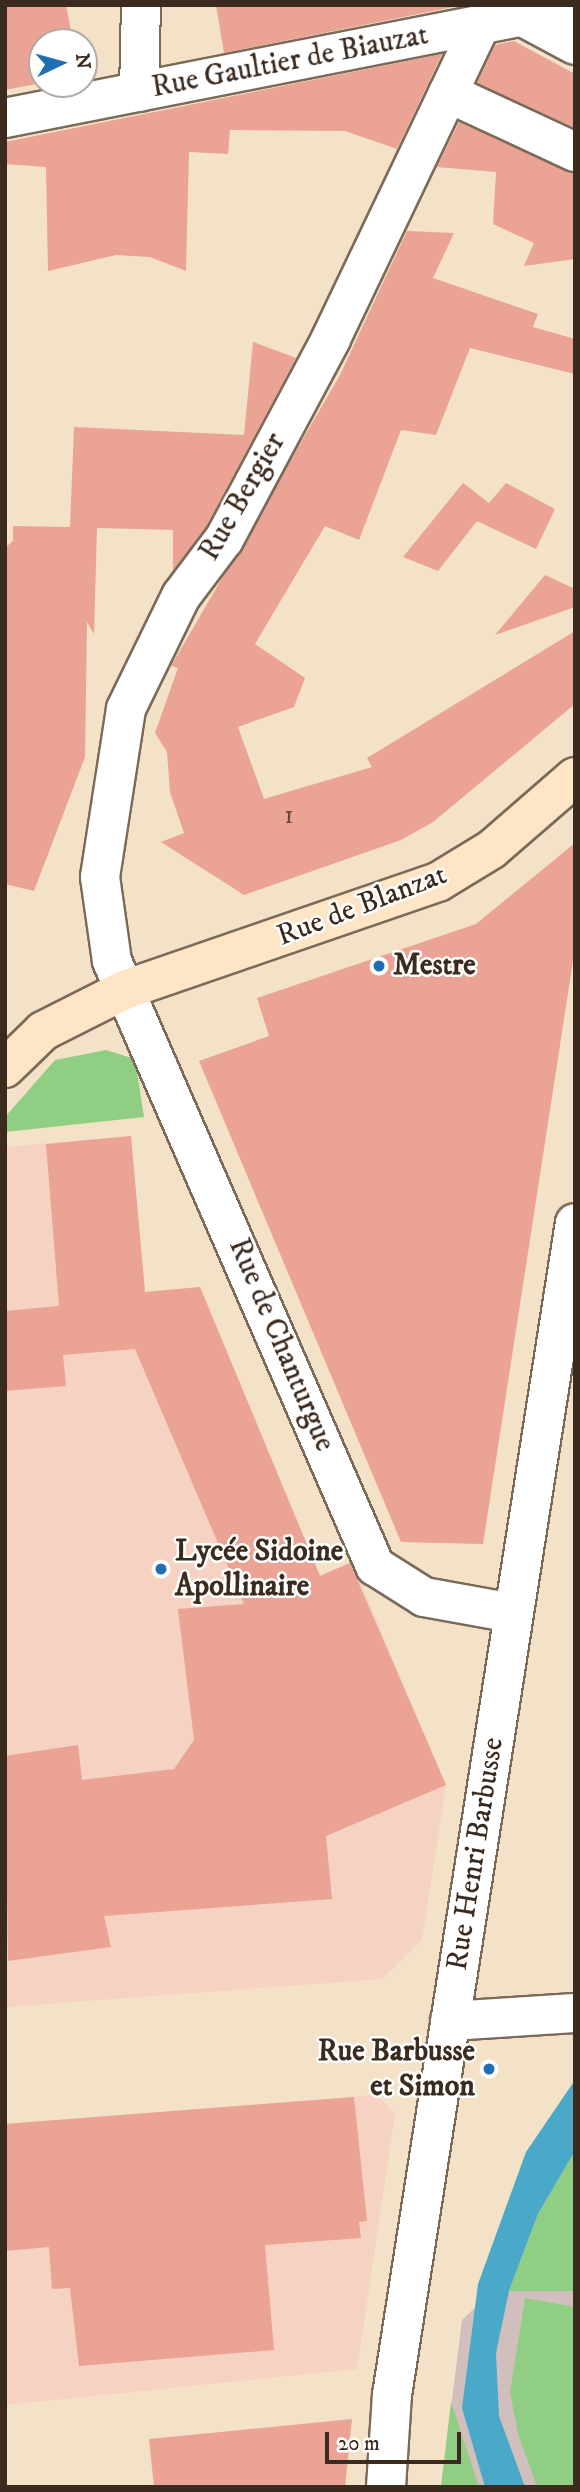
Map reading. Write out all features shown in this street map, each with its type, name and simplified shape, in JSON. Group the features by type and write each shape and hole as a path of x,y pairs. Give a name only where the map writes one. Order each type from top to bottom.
{"street":[{"path":"139,92 141,5"},
{"name":"Rue Gaultier de Biauzat","path":"5,118 508,16 575,6"},
{"path":"508,16 575,45"},
{"name":"Rue Bergier","path":"124,990 112,961 100,877 125,709 181,596 224,539 331,338 449,93 508,16"},
{"path":"449,93 575,152"},
{"name":"Rue de Blanzat","path":"5,1068 43,1031 124,990 438,882 492,849 575,777"},
{"name":"Rue de Chanturgue","path":"124,990 375,1566 424,1597 513,1613"},
{"name":"Rue Henri Barbusse","path":"386,2487 393,2395 575,1223"},
{"path":"450,2021 575,2013"}],"shaded area":[{"name":"Lycée Sidoine Apollinaire","path":"131,1136 145,1292 200,1287 320,1575 352,1562 446,1785 422,1940 382,1979 5,2007 5,1147"},
{"path":"377,2095 395,2114 357,2369 5,2405 5,2124"},
{"path":"509,2291 575,2291 575,2487 441,2487 462,2320 481,2302"}],"green space":[{"path":"106,1050 135,1059 144,1117 5,1132 5,1117 55,1060"},
{"path":"575,2151 575,2291 509,2291 538,2214"},
{"path":"525,2298 575,2307 575,2487 537,2487 518,2434 510,2392"},
{"path":"451,2402 479,2487 441,2487"}],"water":[{"path":"575,2080 575,2151 538,2214 509,2291 496,2353 499,2416 525,2487 485,2487 462,2408 478,2284 526,2152"}],"building":[{"path":"5,5 66,5 70,28 28,28 28,86 5,90"},
{"path":"216,5 463,5 224,53"},
{"path":"514,41 575,74 575,128 477,83 495,45"},
{"path":"442,54 397,149 345,131 230,130 228,154 189,152 186,271 150,257 116,255 48,271 46,167 5,164 5,142"},
{"path":"459,122 575,173 575,259 524,266 534,243 493,224 496,172 437,167"},
{"path":"407,231 454,233 433,278 538,314 533,327 575,339 575,374 470,348 436,435 401,430 359,540 325,526 255,644 305,678 294,707 238,727 264,799 372,767 367,758 575,631 575,704 433,822 401,840 244,895 161,842 184,833 170,792 167,752 155,733 178,668 171,666 340,375"},
{"path":"253,342 296,358 206,527 173,571 173,530 97,528 94,634 87,622 85,757 34,891 5,884 5,548 13,541 13,526 70,527 74,427 244,435"},
{"path":"463,483 489,503 506,483 555,509 536,549 477,521 438,571 403,557"},
{"path":"545,575 575,589 575,607 495,635"},
{"path":"575,843 575,948 483,1544 401,1542 199,1061 269,1036 257,998 476,924"},
{"path":"131,1136 145,1292 200,1287 320,1576 350,1563 446,1785 326,1836 332,1899 104,1916 111,1947 8,1961 5,1756 78,1745 82,1780 174,1769 194,1740 178,1609 244,1604 135,1349 63,1355 66,1386 5,1391 5,1311 59,1306 46,1144"},
{"path":"354,2097 367,2221 359,2222 361,2238 265,2245 274,2350 79,2366 70,2288 52,2289 49,2247 5,2251 5,2124"},
{"path":"352,2419 345,2487 154,2487 149,2439"}],"place":[{"name":"Mestre","path":"379,966"},
{"name":"Lycée Sidoine Apollinaire","path":"161,1569"},
{"name":"Rue Barbusse et Simon","path":"489,2069"}]}
